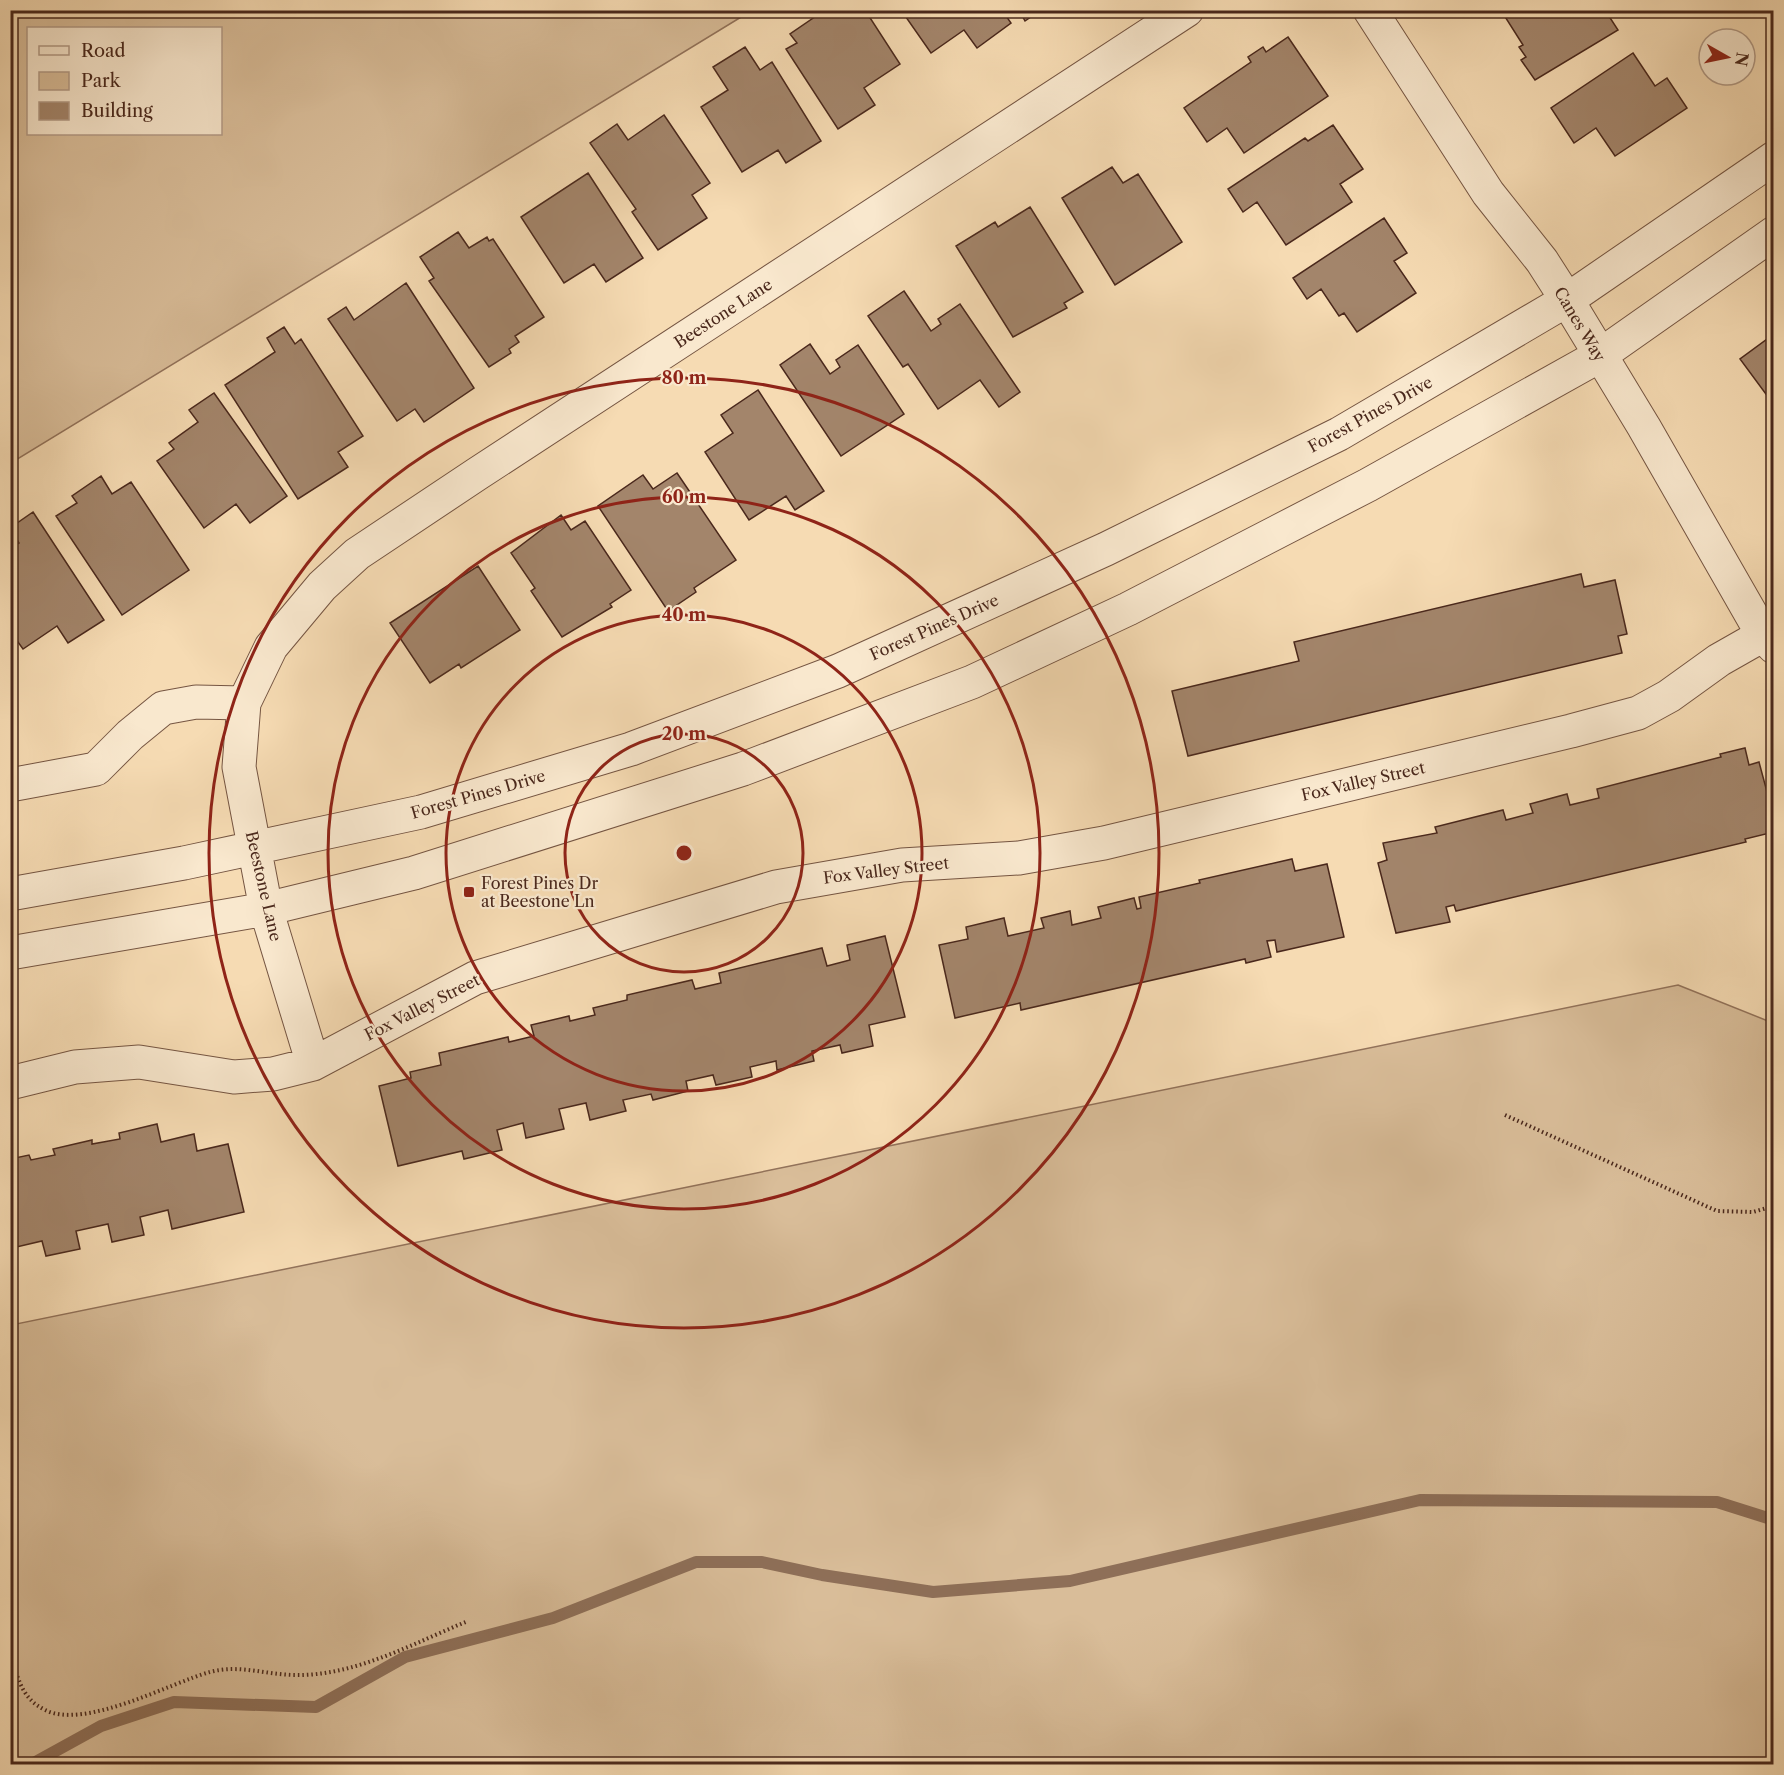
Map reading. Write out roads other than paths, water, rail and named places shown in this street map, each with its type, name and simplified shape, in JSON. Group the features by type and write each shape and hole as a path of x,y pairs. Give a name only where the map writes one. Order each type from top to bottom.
{"street":[{"name":"Beestone Lane","path":"313,1064 266,909 239,767 244,703 271,647 322,586 357,554 1187,10"},
{"name":"Canes Way","path":"1370,10 1488,193 1542,261 1567,300 1644,427 1768,641"},
{"name":"Forest Pines Drive","path":"10,894 106,879 421,812 631,749 838,671 1106,549 1339,434 1567,300 1773,158"},
{"path":"10,953 266,909 414,873 743,768 972,682 1128,609 1368,485 1599,356 1773,233"},
{"name":"Fox Valley Street","path":"10,1083 75,1067 139,1062 234,1077 273,1074 313,1064 475,978 668,918 819,877 902,865 1019,858 1104,843 1571,732 1638,713 1669,696 1719,660 1768,641"},
{"path":"10,784 96,769 130,735 164,708 196,702 244,703"}],"waterway":[{"path":"32,1764 101,1726 174,1702 316,1707 405,1657 553,1618 696,1562 762,1562 822,1575 933,1592 1070,1581 1420,1500 1717,1502 1774,1520"}],"place":[{"name":"Forest Pines Dr at Beestone Ln","path":"469,892"}]}
